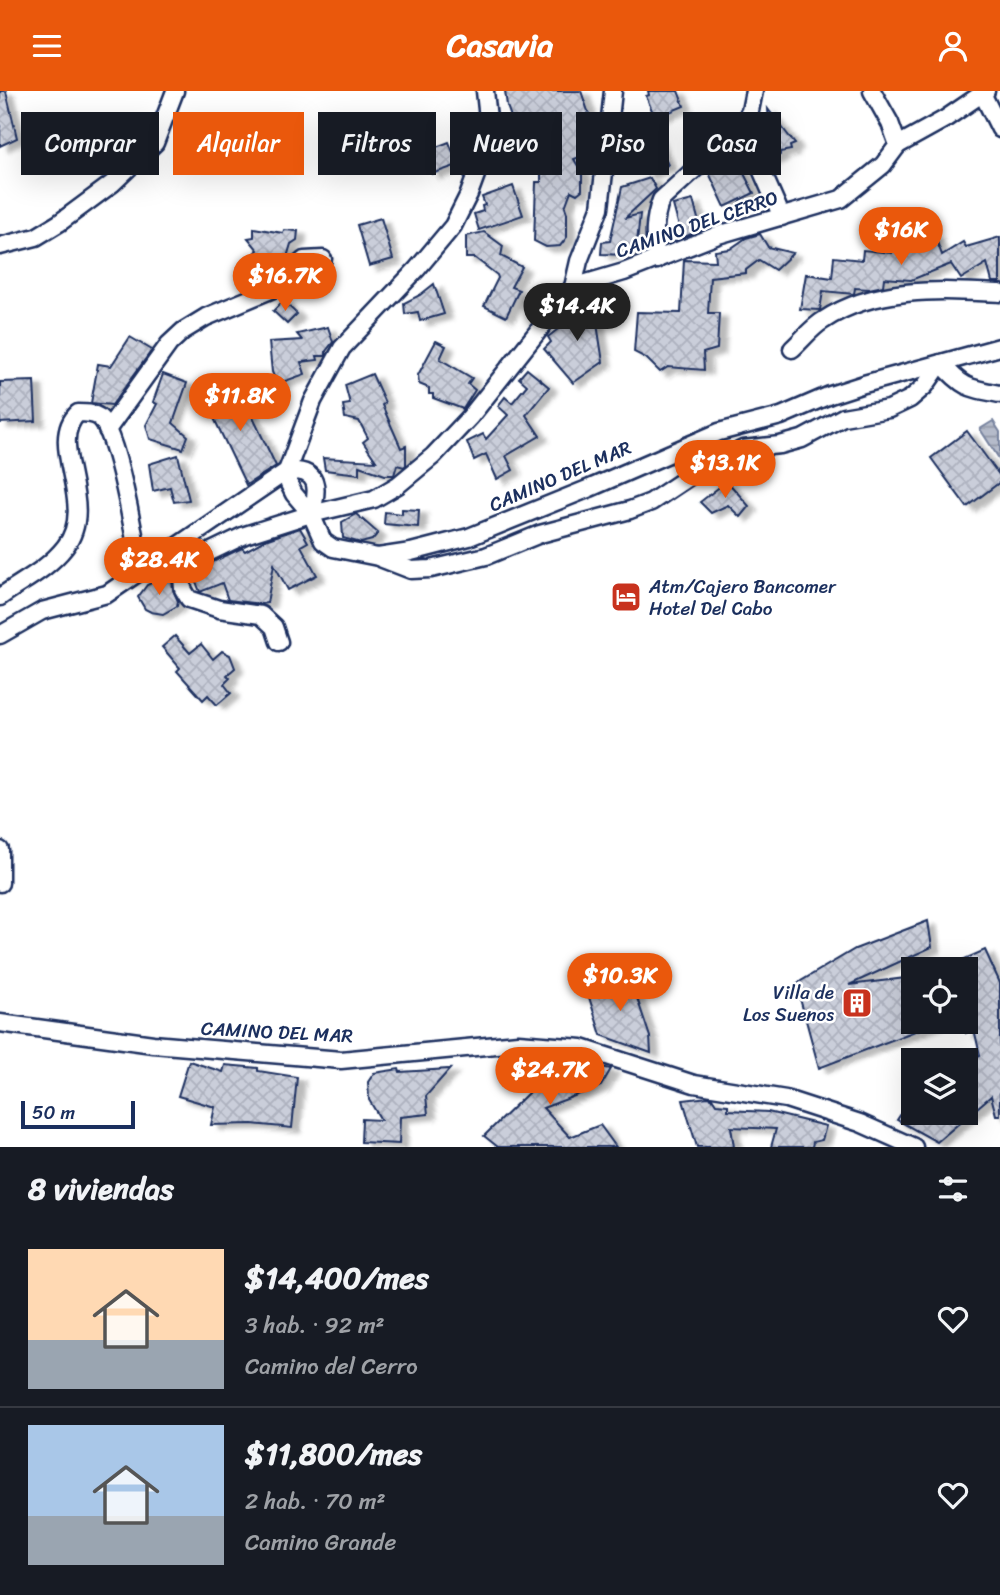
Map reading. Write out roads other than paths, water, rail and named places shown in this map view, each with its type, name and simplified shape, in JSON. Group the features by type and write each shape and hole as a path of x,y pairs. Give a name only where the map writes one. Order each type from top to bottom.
{"street":[{"path":"0,246 36,237 113,183 155,143 175,91"},
{"path":"287,471 313,401 342,348 417,269 453,226 490,137 485,91"},
{"path":"279,642 274,627 261,615 219,609 189,599 183,589 182,576 191,561 245,535 311,514 374,499 398,485 433,456 470,417 573,287 579,261 600,208 612,91"},
{"path":"749,112 754,91"},
{"path":"872,91 890,123 898,145"},
{"path":"983,92 1000,129"},
{"name":"CAMINO DEL CERRO","path":"573,287 624,272 718,235 841,199 883,165 898,145 945,119 983,92"},
{"path":"657,260 653,234 655,215 661,200 688,175"},
{"path":"764,175 782,217"},
{"path":"107,430 169,344 183,331 206,317 273,289 304,260 323,259"},
{"path":"792,349 823,320 854,305 901,294 953,291 1000,293"},
{"name":"CAMINO DEL MAR","path":"287,471 294,495 311,514 323,541 333,548 378,557 411,552 468,537 719,432 781,416 830,395 905,372 1000,347"},
{"path":"378,557 411,570 431,569 486,557 540,534 630,510 651,502 699,470 743,449 802,439 843,417 889,409 910,399 925,386 941,363 958,383 972,389 1000,394"},
{"path":"0,597 43,570 66,546 75,529 78,497 70,466 66,430 78,413 91,413 102,418 107,430 123,481 140,571"},
{"path":"0,635 42,611 107,594 287,471 301,470 310,475 316,484 317,496 311,514"},
{"path":"0,850 0,883"},
{"name":"CAMINO DEL MAR","path":"0,1023 153,1044 341,1060 518,1043 582,1048 694,1084 786,1100 860,1123 914,1147"}],"water":[{"path":"993,421 1000,432 1000,460 980,429"}],"place":[{"name":"Atm/Cajero Bancomer Hotel Del Cabo","path":"626,597"},
{"name":"Villa de Los Suenos","path":"857,1003"}]}
